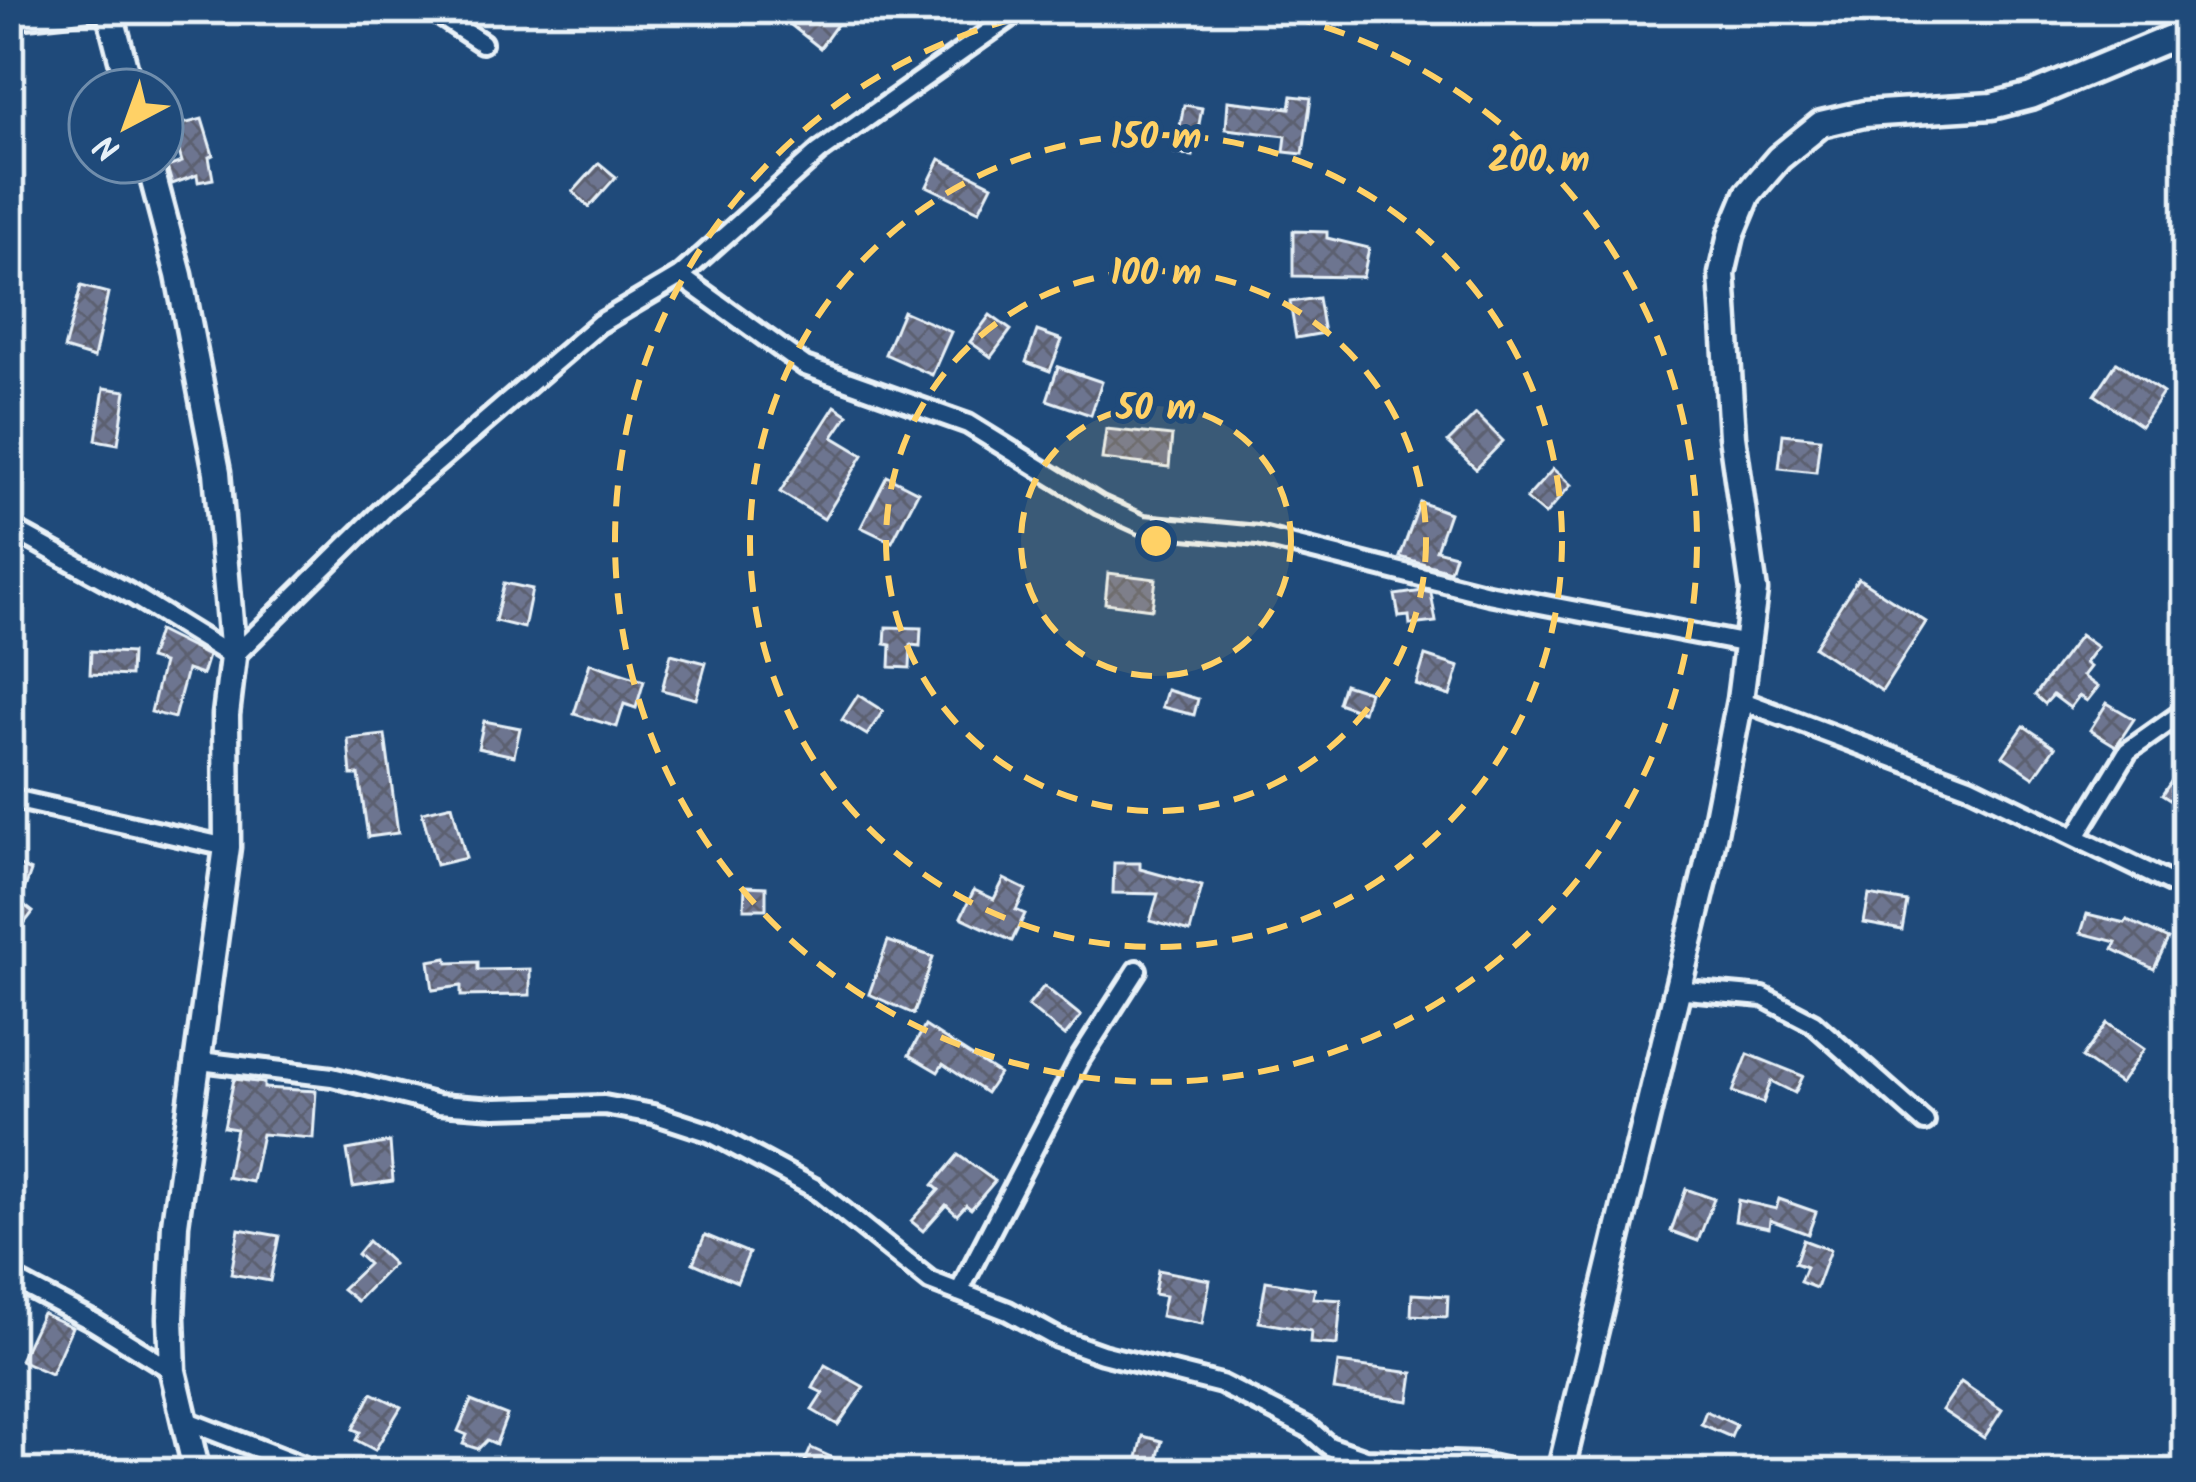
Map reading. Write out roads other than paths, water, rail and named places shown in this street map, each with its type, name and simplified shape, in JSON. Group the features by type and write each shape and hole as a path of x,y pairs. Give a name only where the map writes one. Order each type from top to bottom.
{"street":[{"path":"9,20 109,9 124,66"},
{"path":"430,9 482,43"},
{"path":"233,657 389,504 599,324 680,276 819,152 1022,9"},
{"path":"1560,1473 1707,868 1740,700 1754,591 1732,436 1722,274 1748,194 1779,158 1821,124 1864,114 1917,114 2012,101 2187,31"},
{"path":"155,186 217,472 233,657 226,715 227,847 176,1224 173,1371 197,1473"},
{"path":"680,276 805,366 968,424 1099,506 1143,525 1258,536 1488,594 1748,644"},
{"path":"9,527 129,592 233,657"},
{"path":"1740,700 1969,786 2187,891"},
{"path":"2077,835 2128,751 2179,715 2187,715"},
{"path":"9,798 227,847"},
{"path":"959,1292 1080,1059 1137,970"},
{"path":"1675,988 1762,998 1814,1023 1925,1122"},
{"path":"200,1060 332,1077 438,1104 495,1108 604,1105 653,1114 711,1133 814,1188 930,1281 1008,1311 1057,1338 1221,1384 1308,1428 1329,1446 1366,1459 1481,1463 1526,1473"},
{"path":"9,1277 173,1371"},
{"path":"182,1419 321,1473"}]}
